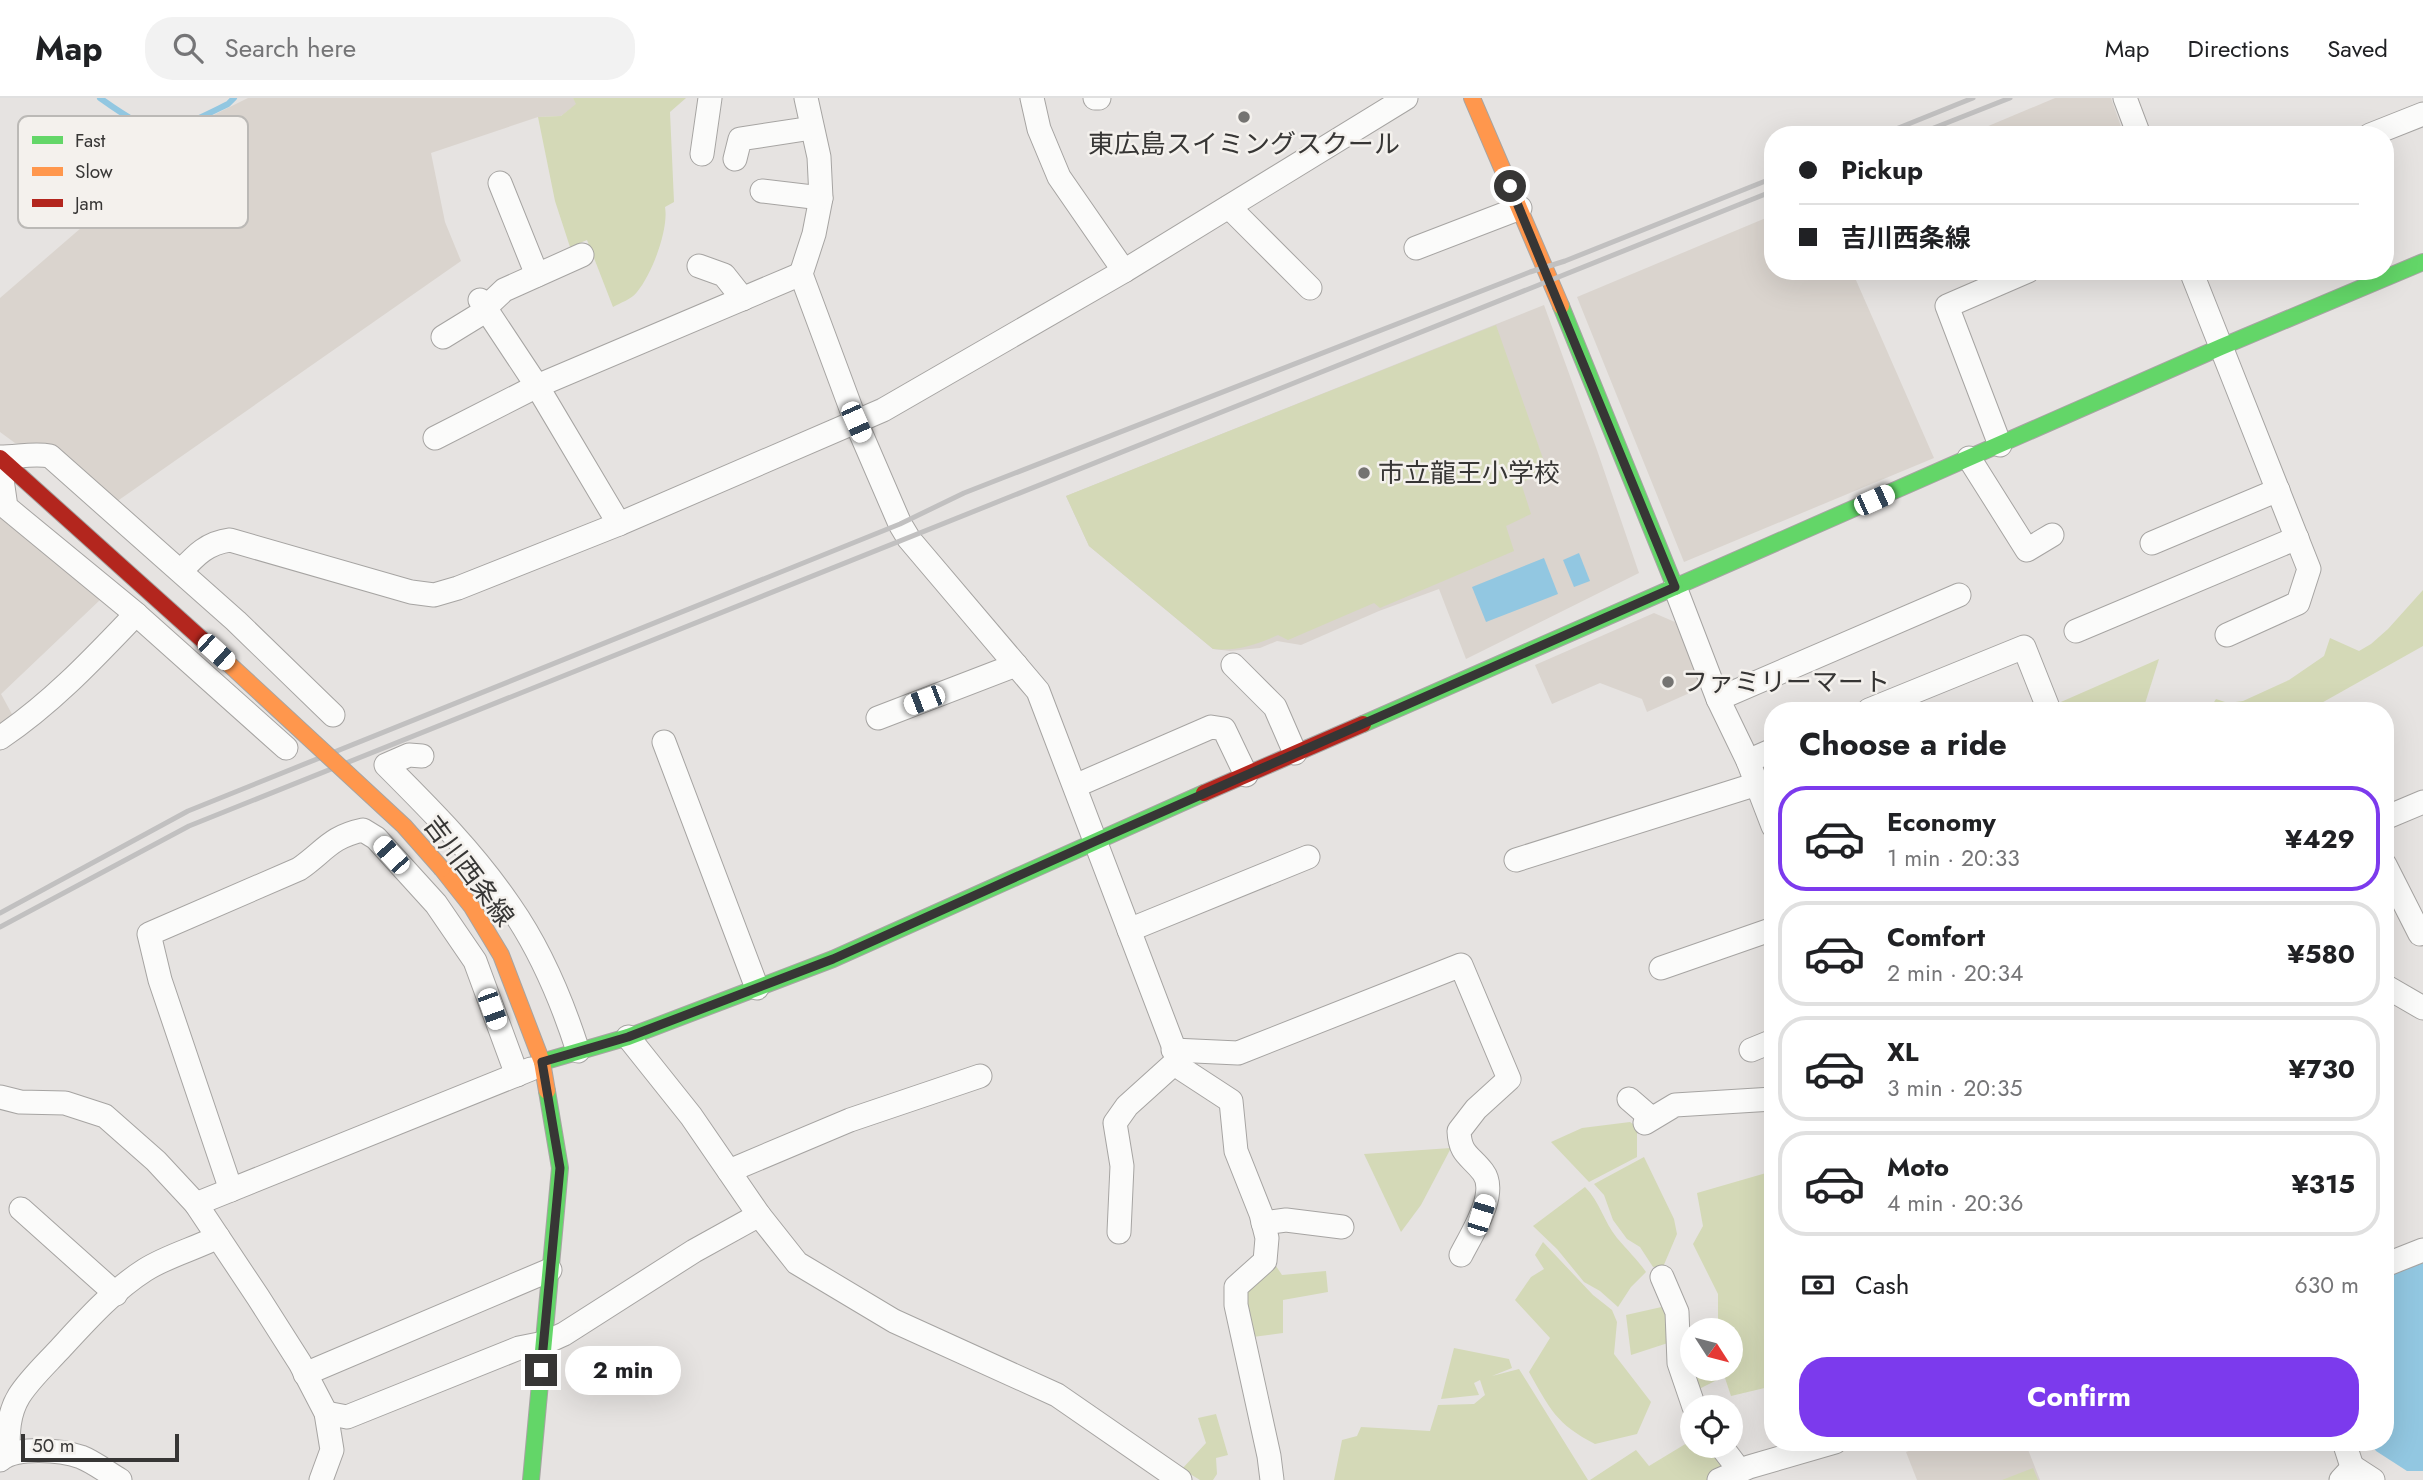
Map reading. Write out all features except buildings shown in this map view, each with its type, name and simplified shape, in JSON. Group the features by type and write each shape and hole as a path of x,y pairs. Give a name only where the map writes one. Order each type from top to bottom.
{"street":[{"path":"702,154 710,98"},
{"path":"806,98 819,158 821,198 814,234 801,274 856,422 909,539 1038,691 1182,1069 1231,1101 1236,1151 1267,1238 1265,1261 1236,1287 1236,1305 1272,1480"},
{"path":"1032,98 1039,129 1059,177 1124,271"},
{"path":"181,570 203,549 215,542 230,540 411,592 434,595 458,588 619,524 893,404 1124,271 1406,98"},
{"path":"1472,98 1520,208 1675,587 1717,699 1748,761 1764,802"},
{"path":"2124,98 2135,126"},
{"path":"2393,126 2423,114"},
{"path":"735,159 740,139 812,128"},
{"path":"500,183 537,275"},
{"path":"762,191 821,198"},
{"path":"1229,207 1310,288"},
{"path":"1416,248 1520,208"},
{"path":"443,337 503,290 582,255"},
{"path":"2394,274 2423,262"},
{"path":"699,266 724,275 743,299"},
{"path":"435,438 537,386 801,274"},
{"path":"2000,445 1947,306 2007,280"},
{"path":"2195,280 2309,569 2298,603 2227,635"},
{"path":"196,1204 517,1075 542,1062 628,1037 833,959 1295,753 2221,347 2380,280"},
{"path":"484,306 537,386 619,524"},
{"path":"0,458 38,454 50,456 181,570 333,715"},
{"name":"吉川西条線","path":"0,458 397,819 472,907 501,955 542,1062 560,1168 531,1480"},
{"path":"1969,458 2027,550 2052,535"},
{"path":"0,466 6,507 136,614 286,748"},
{"path":"2152,543 2278,490"},
{"path":"2076,631 2297,538"},
{"path":"1717,699 1959,595"},
{"path":"0,738 28,719 78,675 136,614"},
{"path":"1889,702 2024,647 2046,702"},
{"path":"878,718 1016,665"},
{"path":"1233,665 1275,707 1295,753"},
{"path":"247,713 287,670"},
{"path":"1075,786 1211,727 1224,729 1247,775"},
{"path":"664,742 757,988"},
{"path":"1748,761 1764,754"},
{"path":"422,756 409,755 386,765 456,837 511,907 533,942 558,997 578,1051"},
{"path":"1516,860 1757,784"},
{"path":"370,834 411,790"},
{"path":"2394,814 2423,802"},
{"path":"232,1190 160,979 149,934 299,869 320,854 332,840 345,834 363,830 376,838 436,904 475,961 517,1075"},
{"path":"1129,930 1308,857"},
{"path":"2394,883 2420,934 2423,933"},
{"path":"1661,968 1764,932"},
{"path":"1119,1233 1122,1166 1115,1123 1176,1055 1238,1053 1461,965 1509,1079 1476,1109 1459,1131 1463,1150 1489,1183 1481,1215 1461,1255"},
{"path":"2394,991 2423,1008"},
{"path":"628,1037 691,1116 759,1215 797,1263 894,1321 1057,1395 1180,1480"},
{"path":"729,1171 850,1120 981,1076"},
{"path":"0,1097 20,1102 65,1102 105,1116 156,1161 196,1204 258,1297 326,1413 332,1450 321,1480"},
{"path":"1629,1099 1648,1121 1675,1105 1764,1100"},
{"path":"21,1209 116,1294"},
{"path":"326,1413 347,1417 519,1348 544,1343 564,1334 694,1251 759,1215"},
{"path":"1263,1223 1286,1220 1342,1227"},
{"path":"120,1480 81,1457 40,1451 4,1456 8,1426 18,1397 116,1294 152,1266 218,1237"},
{"path":"2394,1261 2423,1250"},
{"path":"305,1374 550,1270"},
{"path":"1662,1278 1677,1312 1679,1363 1690,1395"},
{"path":"1730,1458 1742,1474 1809,1451"},
{"path":"2346,1451 2350,1476 2372,1480"}],"shaded area":[{"path":"248,98 573,98 577,104 561,116 538,117 431,153 445,222 461,261 116,502 58,451 15,443 0,432 0,298 81,228 248,228 248,116 211,116"},
{"path":"2055,98 2111,98 2121,126 1988,126"},
{"name":"市立龍王小学校","path":"1764,219 1764,280 1856,280 1934,458 1684,562 1577,297"},
{"name":"市立龍王小学校","path":"1544,305 1639,573 1466,659 1439,589 1379,611 1301,645 1277,641 1260,648 1230,651 1213,649 1089,546 1066,496"},
{"path":"0,513 101,599 1,694 13,716 0,725"},
{"path":"1654,613 1675,622 1703,687 1647,712 1642,699 1600,683 1552,704 1535,665"},
{"path":"2029,1451 2040,1480 1917,1480 1906,1452"}],"green space":[{"path":"573,98 686,98 670,112 674,202 665,207 666,216 658,251 637,292 613,307 587,240 570,247 555,201 538,117 561,116 576,104"},
{"name":"市立龍王小学校","path":"1496,325 1547,470 1521,483 1531,514 1506,526 1514,551 1380,608 1374,603 1288,640 1278,635 1246,646 1213,649 1089,546 1066,496"},
{"path":"2423,590 2423,646 2323,702 2236,702 2289,680 2324,656 2330,638 2359,651 2388,629"},
{"path":"2159,659 2146,702 2061,702"},
{"path":"1630,1122 1637,1127 1637,1157 1589,1182 1551,1142 1582,1128"},
{"path":"1451,1148 1421,1205 1401,1232 1364,1154"},
{"path":"1644,1157 1674,1219 1677,1234 1663,1267 1653,1267 1640,1247 1627,1239 1613,1220 1604,1195 1594,1184"},
{"path":"1764,1174 1764,1388 1731,1395 1726,1381 1743,1381 1743,1318 1718,1318 1718,1294 1693,1244 1703,1226 1697,1193"},
{"path":"1585,1187 1613,1232 1646,1272 1631,1287 1618,1307 1600,1291 1584,1282 1557,1249 1533,1226"},
{"path":"1543,1242 1593,1295 1612,1310 1617,1322 1614,1354 1651,1402 1637,1434 1595,1444 1582,1437 1555,1414 1529,1372 1550,1338 1515,1300 1531,1277 1544,1269 1535,1255"},
{"path":"1276,1266 1282,1275 1326,1271 1328,1292 1283,1300 1283,1333 1245,1338 1240,1287"},
{"path":"1666,1306 1671,1342 1631,1355 1626,1315"},
{"path":"1454,1348 1509,1359 1512,1368 1492,1376 1519,1369 1588,1480 1334,1480 1342,1440 1357,1436 1361,1427 1430,1431 1438,1405 1474,1404 1485,1395 1480,1380 1474,1383 1479,1395 1441,1399"},
{"path":"1692,1381 1715,1381 1695,1391"},
{"path":"1216,1414 1228,1455 1216,1458 1217,1474 1213,1480 1200,1480 1182,1469 1206,1443 1198,1418"},
{"path":"1680,1447 1680,1458 1723,1458 1732,1468 1709,1480 1590,1480 1636,1450 1649,1466"},
{"path":"2033,1468 2038,1480 2002,1480"}],"water":[{"path":"1579,553 1590,581 1574,587 1563,560"},
{"path":"1544,558 1558,594 1486,622 1472,587"},
{"path":"2423,1263 2423,1471 2407,1471 2376,1451 2394,1451 2394,1274"}],"waterway":[{"path":"100,98 127,116"},
{"path":"203,116 228,104 234,98"}],"railway":[{"path":"1903,126 1973,98"},
{"path":"1939,126 2010,98"},
{"path":"0,913 188,811 900,524 964,493 1764,182"},
{"path":"0,927 189,826 1764,195"}],"traffic: fast":[{"path":"2394,274 2423,262"},
{"path":"1675,587 2221,347 2380,280"},
{"path":"1363,724 1675,587 1561,306"},
{"path":"542,1062 628,1037 833,959 1204,793"},
{"path":"531,1480 560,1168 547,1091"}],"traffic: slow":[{"path":"1472,98 1561,306"},
{"path":"216,652 404,826 442,869"},
{"path":"442,869 472,907 501,955 542,1062 547,1091"}],"traffic: jam":[{"path":"0,458 216,652"},
{"path":"1204,793 1363,724"}],"place":[{"name":"東広島スイミングスクール","path":"1244,117"},
{"name":"市立龍王小学校","path":"1364,473"},
{"name":"ファミリーマート","path":"1668,682"}],"route":[{"path":"541,1370 560,1168 542,1062 628,1037 833,959 1675,587 1510,186"}]}
